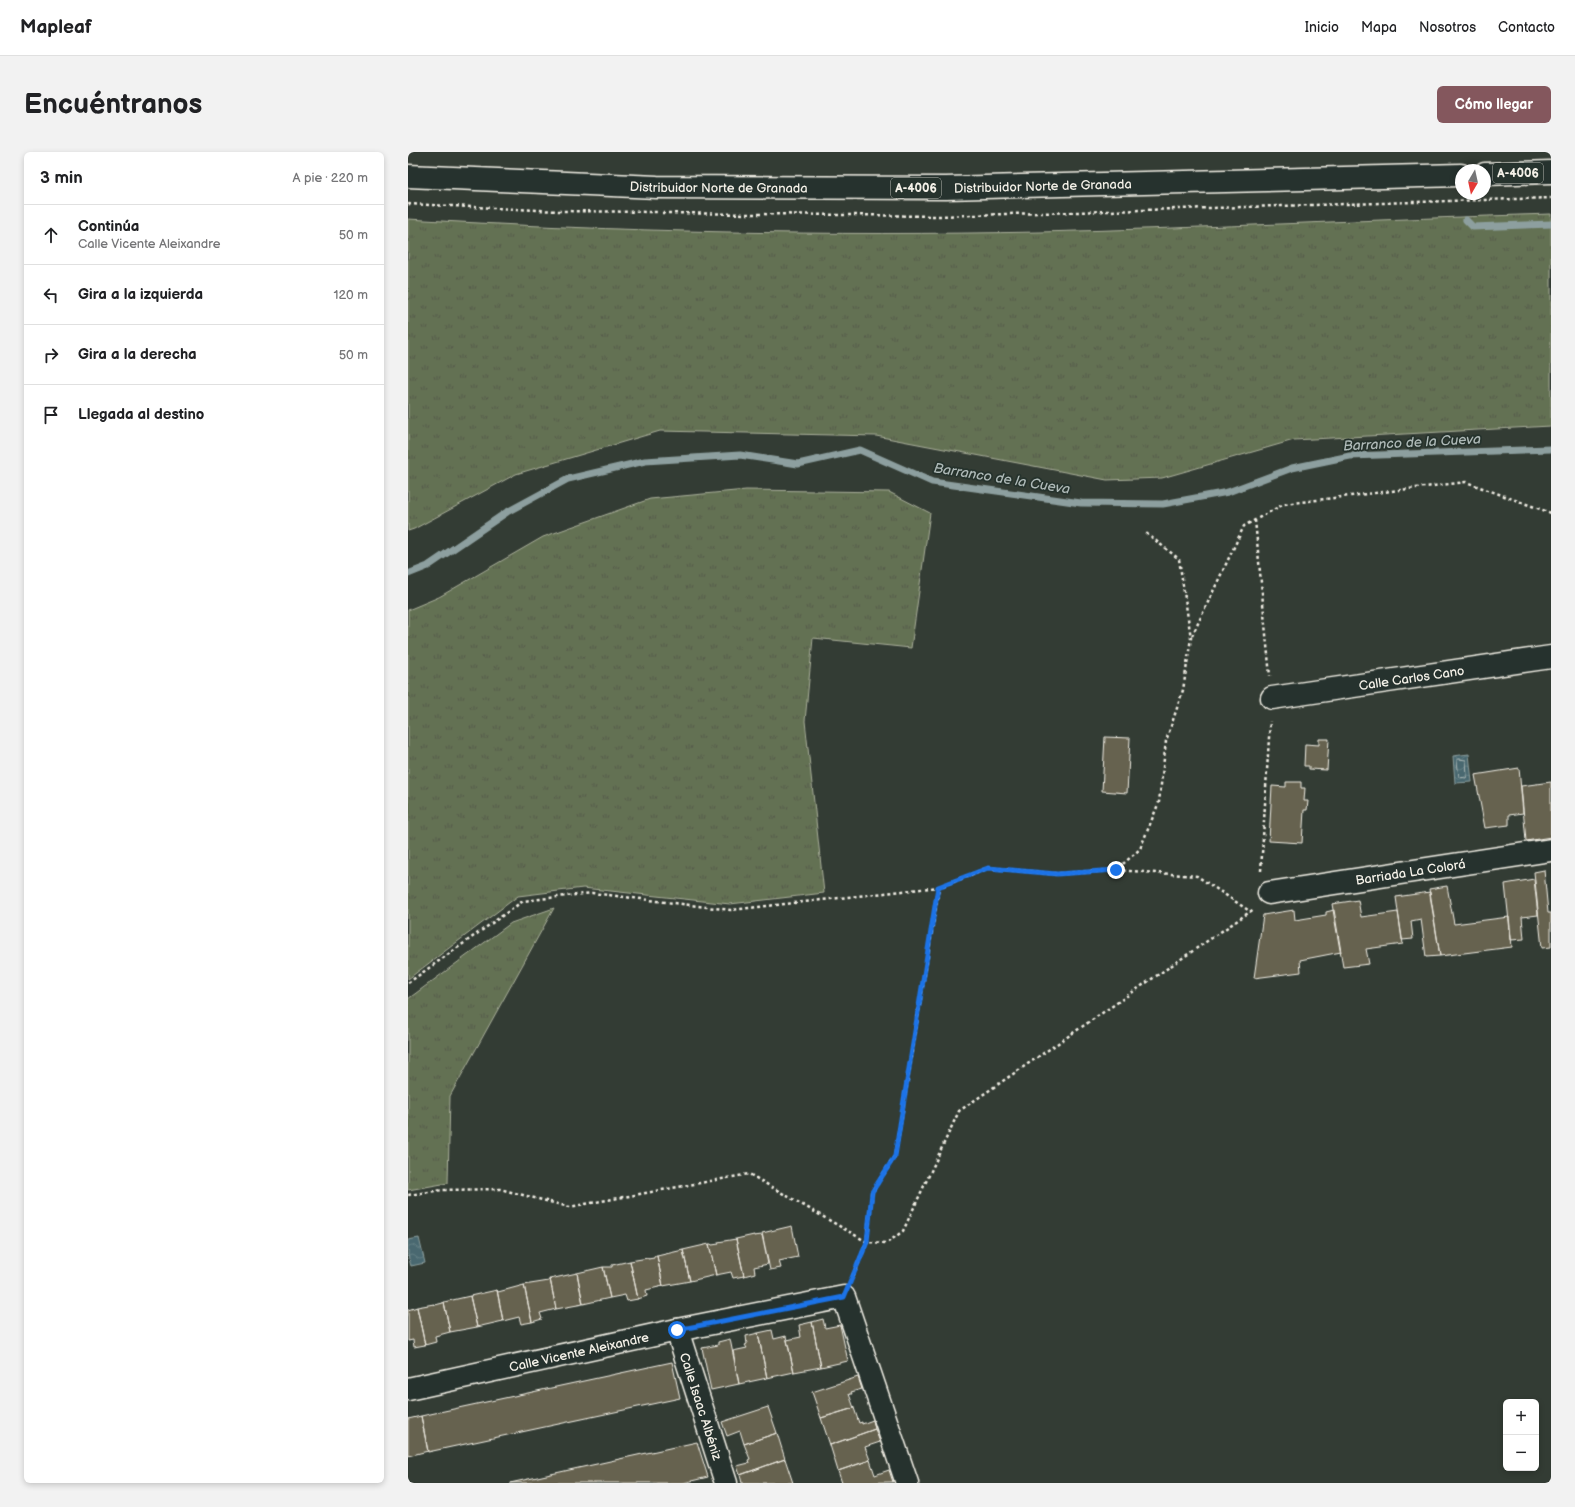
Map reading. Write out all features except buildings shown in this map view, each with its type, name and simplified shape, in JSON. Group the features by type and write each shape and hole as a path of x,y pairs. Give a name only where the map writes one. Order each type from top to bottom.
{"street":[{"name":"A-4006","path":"1491,174 1551,172"},
{"name":"Distribuidor Norte de Granada","path":"408,176 657,187 946,188 1455,175"},
{"name":"Calle Carlos Cano","path":"1272,698 1551,657"},
{"name":"Barriada La Colorá","path":"1269,893 1551,850"},
{"name":"Calle Vicente Aleixandre","path":"408,1389 677,1330 844,1297"},
{"path":"844,1297 907,1483"},
{"name":"Calle Isaac Albéniz","path":"677,1330 726,1483"}],"path":[{"path":"1116,870 1140,849 1159,802 1166,741 1183,690 1191,638 1244,526 1284,504 1466,482 1551,513"},
{"path":"1146,533 1179,559 1191,638"},
{"path":"408,983 523,901 592,893 731,910 938,887 988,868 1057,874 1116,870 1197,876 1251,912"},
{"path":"844,1297 867,1242 872,1192 895,1156 938,887"},
{"path":"408,1195 442,1190 500,1189 569,1206 749,1174 867,1242 887,1243 903,1231 959,1110 1232,923 1251,912 1269,893"}],"green space":[{"path":"1551,214 1551,426 1294,440 1162,478 1107,480 876,436 660,431 516,474 408,531 408,219 566,227 724,232 961,233 1104,230"},
{"path":"746,490 889,492 930,513 911,648 813,638 805,721 824,893 730,904 583,888 518,896 408,979 408,610 439,597 543,537 650,499"},
{"path":"554,908 450,1096 448,1183 408,1190 408,999 511,923"}],"water":[{"path":"1469,754 1472,782 1455,783 1453,756"},
{"path":"419,1238 425,1263 411,1266 408,1255 408,1240"}],"waterway":[{"path":"1466,220 1473,227 1551,224"},
{"name":"Barranco de la Cueva","path":"408,574 428,566 507,512 568,479 645,461 740,455 798,464 860,450 932,482 1081,503 1163,504 1228,492 1292,468 1350,456 1551,449"}],"route":[{"path":"677,1330 844,1297 867,1242 872,1192 895,1156 938,887 988,868 1057,874 1116,870"}]}
